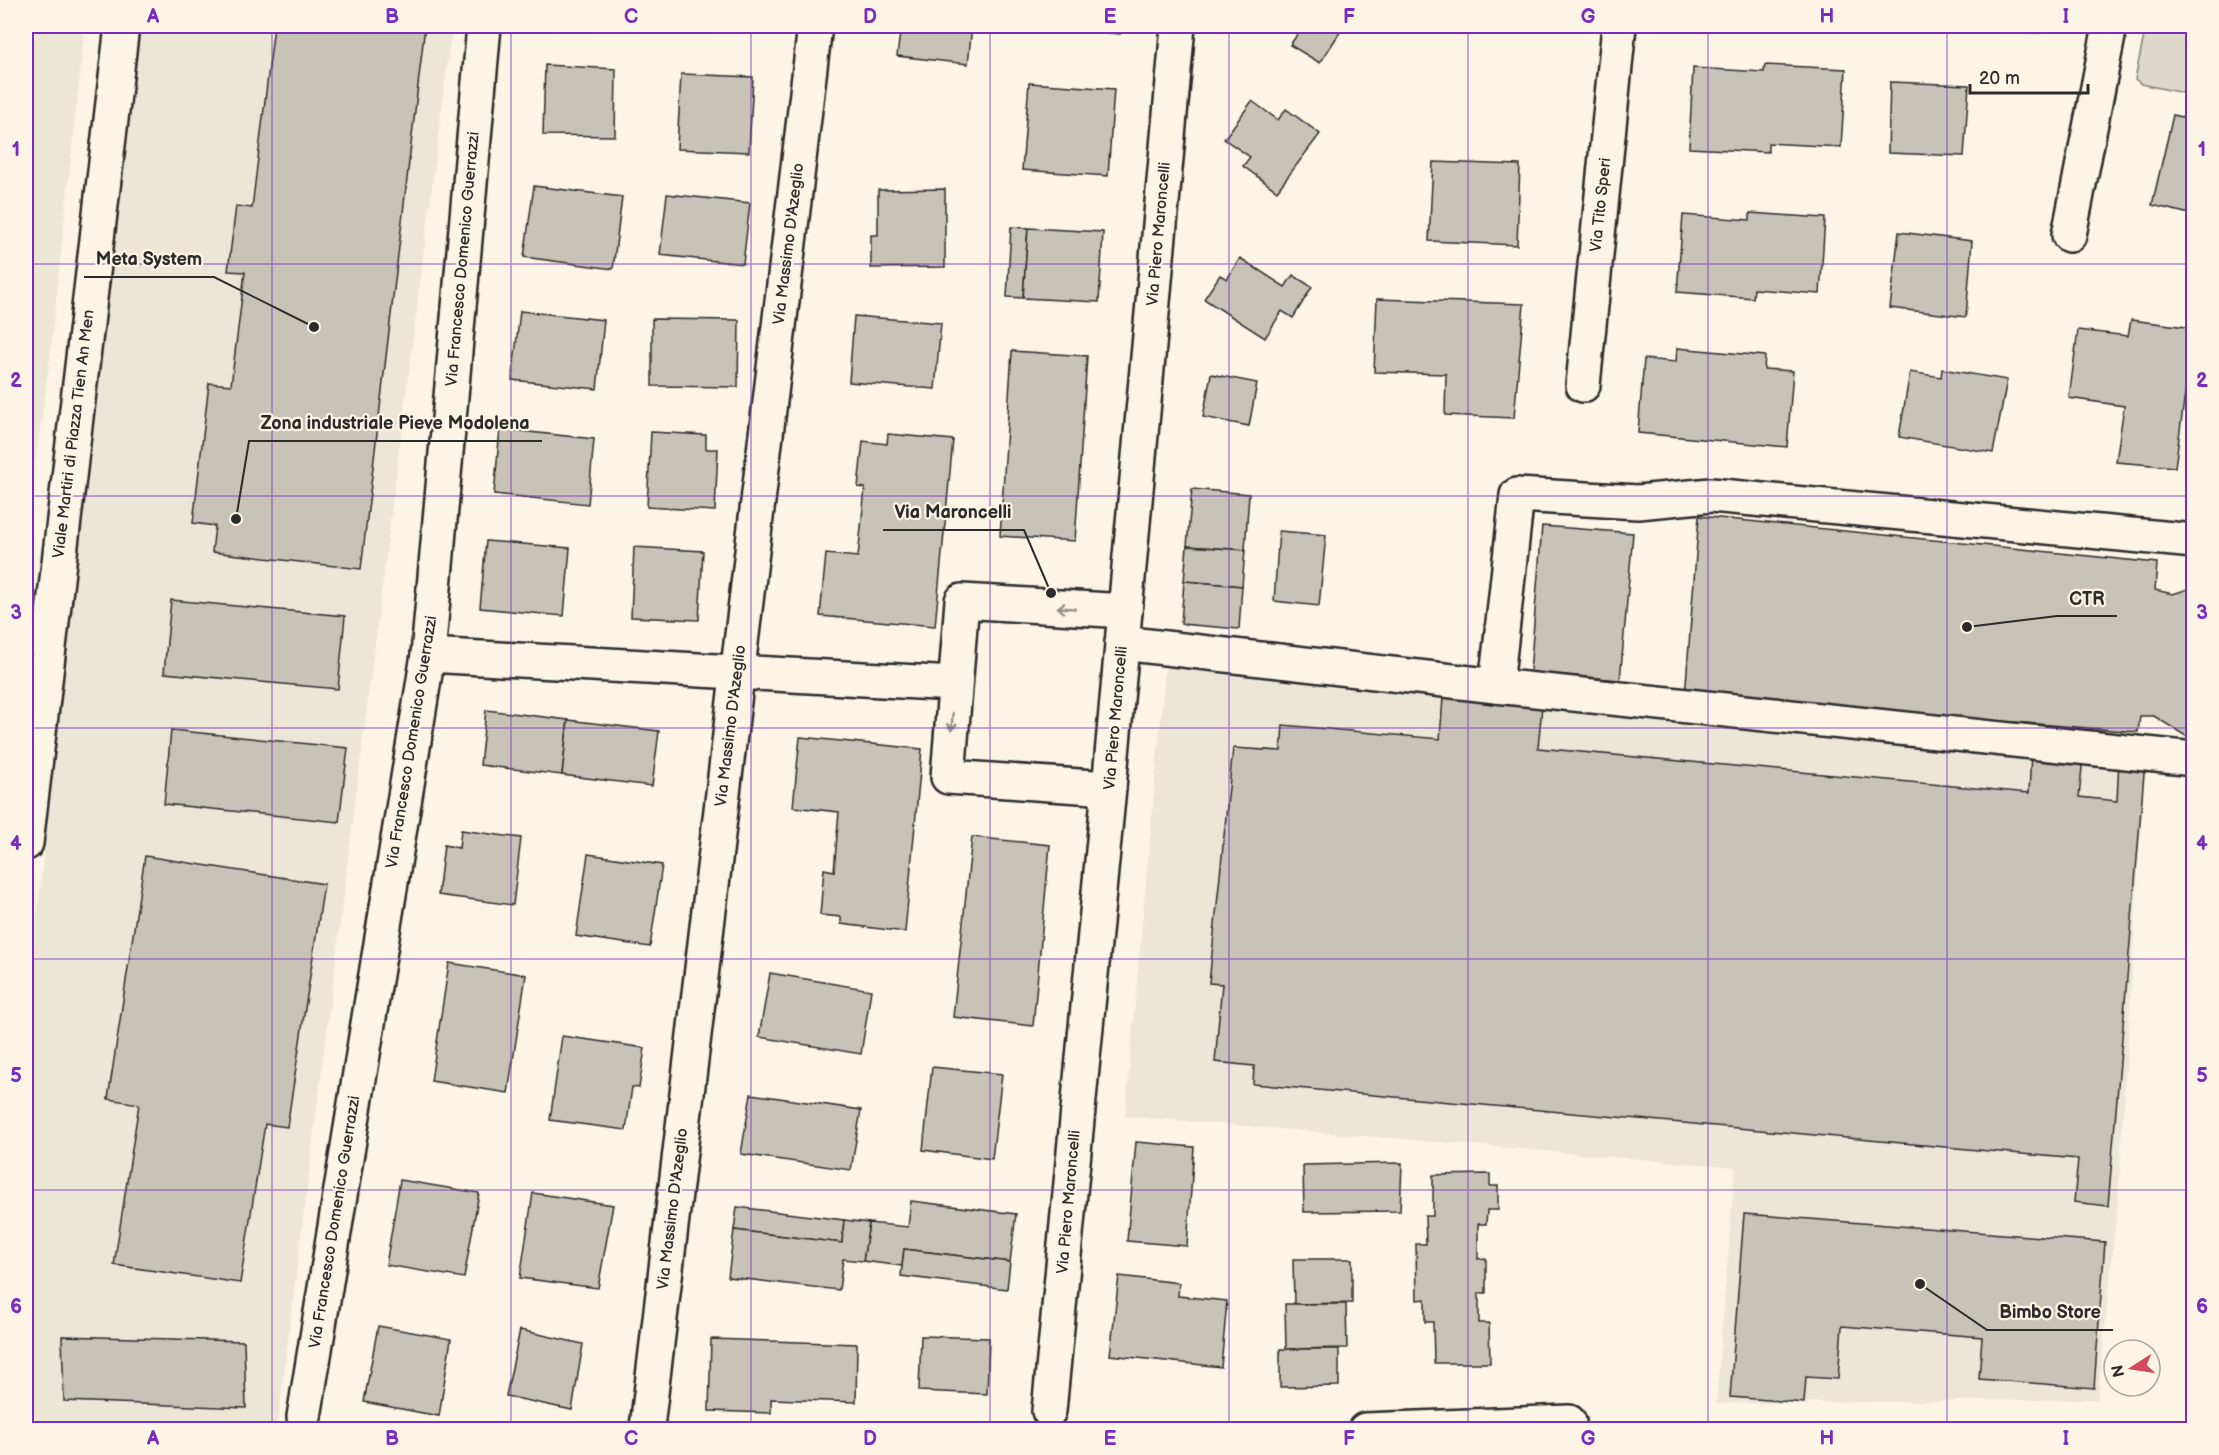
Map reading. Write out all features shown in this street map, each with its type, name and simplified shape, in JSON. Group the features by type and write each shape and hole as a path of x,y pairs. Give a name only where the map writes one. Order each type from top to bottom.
{"street":[{"name":"Viale Martiri di Piazza Tien An Men","path":"26,843 122,26"},
{"name":"Via Francesco Domenico Guerrazzi","path":"304,1417 428,655 484,26"},
{"name":"Via Massimo D'Azeglio","path":"647,1427 815,26"},
{"name":"Via Piero Maroncelli","path":"1036,1414 1109,788 1178,26"},
{"name":"Via Tito Speri","path":"1583,385 1619,26"},
{"path":"2069,235 2110,26"},
{"path":"1496,686 1516,495 1638,502 1711,495 2193,541"},
{"path":"1109,788 948,777 962,601 1496,686 2193,759"},
{"path":"428,655 954,684"},
{"path":"1386,1429 1569,1422"}],"path":[{"path":"976,1430 1019,1426 1036,1414"}],"shaded area":[{"path":"26,26 85,26 49,366 26,530"},
{"path":"137,26 452,26 277,1429 26,1430 26,1013"},
{"path":"496,26 808,26 807,35 495,29"},
{"path":"1685,26 2044,26 2041,33"},
{"path":"2146,26 2193,26 2193,95 2141,84 2135,79"},
{"path":"1167,648 2145,762 2118,1199 2104,1338 2102,1338 2098,1399 1716,1404 1735,1167 1125,1116"},
{"path":"1569,1422 1706,1429 1365,1430"}],"building":[{"path":"274,26 425,26 361,569 212,552 215,526 193,523 209,383 231,385 245,272 228,271 236,206 252,208"},
{"path":"901,26 972,26 968,64 897,56"},
{"path":"1031,26 1120,26 1120,34"},
{"path":"1285,26 1303,26 1297,34"},
{"path":"1303,26 1344,26 1320,63 1290,45"},
{"path":"545,65 616,69 615,136 543,135"},
{"path":"1765,65 1846,69 1841,147 1768,143 1768,152 1689,148 1693,68 1764,72"},
{"path":"681,74 753,77 749,152 677,149"},
{"path":"1890,82 1969,85 1964,156 1888,153"},
{"path":"1029,83 1114,89 1108,176 1022,170"},
{"path":"1252,101 1278,120 1286,109 1320,134 1277,191 1243,166 1250,157 1224,139"},
{"path":"2173,115 2194,120 2194,215 2152,205"},
{"path":"1433,162 1520,165 1517,245 1429,241"},
{"path":"534,186 622,197 613,269 524,257"},
{"path":"945,189 945,267 871,268 871,235 878,235 878,190"},
{"path":"667,194 750,203 743,264 660,255"},
{"path":"1750,213 1825,218 1820,294 1754,289 1753,298 1677,292 1683,215 1750,220"},
{"path":"1011,227 1028,228 1023,298 1007,297"},
{"path":"1028,228 1103,232 1099,302 1023,298"},
{"path":"1899,232 1972,241 1966,317 1890,308"},
{"path":"1240,258 1285,287 1293,275 1312,287 1293,318 1282,311 1265,338 1204,299 1220,275 1227,279"},
{"path":"1377,299 1524,304 1514,418 1445,415 1446,374 1374,372"},
{"path":"520,311 604,320 597,389 512,380"},
{"path":"854,316 941,323 935,389 849,382"},
{"path":"652,319 739,320 738,387 652,386"},
{"path":"2131,320 2194,328 2175,467 2116,462 2124,406 2069,398 2078,330 2128,336"},
{"path":"1677,348 1765,356 1764,369 1793,371 1787,447 1638,433 1644,359 1676,362"},
{"path":"1012,351 1087,356 1075,541 1000,536"},
{"path":"1942,369 2007,380 1993,453 1899,437 1910,372 1941,377"},
{"path":"1211,374 1257,383 1249,426 1203,417"},
{"path":"500,429 594,439 588,504 494,494"},
{"path":"651,432 706,435 706,449 718,449 715,511 647,507"},
{"path":"888,434 953,440 935,626 820,616 826,554 858,557 865,488 858,487 863,441 887,444"},
{"path":"1192,489 1249,494 1245,550 1187,546"},
{"path":"1699,516 2157,563 2155,590 2173,594 2194,587 2194,737 2189,738 2154,716 2140,716 2138,732 1685,696"},
{"path":"1542,526 1633,533 1620,680 1530,672"},
{"path":"1279,531 1326,535 1319,606 1274,601"},
{"path":"486,541 570,548 564,616 480,608"},
{"path":"1187,546 1245,550 1242,586 1184,581"},
{"path":"634,547 703,551 699,620 631,617"},
{"path":"1184,581 1242,586 1239,629 1181,624"},
{"path":"171,600 345,616 338,689 164,673"},
{"path":"1443,697 1542,706 1538,748 2029,793 2031,752 2083,757 2079,797 2117,801 2119,759 2145,762 2108,1206 2074,1202 2078,1159 1253,1084 1254,1066 1215,1062 1222,984 1209,983 1233,748 1281,751 1283,725 1440,739"},
{"path":"486,710 568,720 562,775 480,765"},
{"path":"568,720 659,731 652,786 562,775"},
{"path":"171,730 348,748 339,822 164,804"},
{"path":"800,737 922,749 905,932 841,924 841,917 820,915 824,869 834,871 839,812 793,807"},
{"path":"461,830 521,838 513,905 438,895 444,845 459,848"},
{"path":"972,837 1050,845 1033,1026 953,1017"},
{"path":"588,854 662,865 650,947 576,936"},
{"path":"145,856 324,884 287,1127 265,1124 240,1283 114,1265 139,1104 108,1099"},
{"path":"449,963 526,975 508,1093 431,1081"},
{"path":"770,973 871,990 861,1054 759,1037"},
{"path":"562,1036 645,1048 639,1088 632,1087 626,1130 550,1120"},
{"path":"932,1067 1002,1074 992,1159 923,1150"},
{"path":"751,1094 861,1110 851,1170 741,1154"},
{"path":"1136,1142 1194,1147 1187,1246 1127,1241"},
{"path":"1402,1163 1400,1211 1304,1212 1303,1165"},
{"path":"1490,1174 1490,1186 1498,1186 1498,1210 1487,1210 1486,1224 1478,1224 1478,1259 1486,1258 1486,1293 1479,1293 1479,1323 1489,1323 1490,1363 1434,1363 1433,1322 1425,1322 1425,1299 1417,1300 1416,1244 1426,1244 1425,1216 1433,1216 1433,1175"},
{"path":"400,1180 479,1193 464,1278 386,1265"},
{"path":"533,1193 613,1205 598,1288 520,1278"},
{"path":"911,1201 1016,1214 1010,1262 904,1249 902,1266 863,1261 869,1223 908,1227"},
{"path":"737,1207 844,1220 842,1243 734,1230"},
{"path":"1744,1214 2105,1242 2094,1388 1979,1379 1982,1337 1842,1326 1838,1379 1806,1377 1804,1403 1730,1397"},
{"path":"844,1220 869,1223 863,1261 843,1259 839,1290 728,1277 734,1230 842,1243"},
{"path":"904,1249 1010,1262 1007,1289 901,1276"},
{"path":"1293,1259 1352,1259 1352,1303 1294,1304"},
{"path":"1119,1276 1179,1283 1178,1296 1227,1301 1221,1367 1110,1355"},
{"path":"1285,1304 1346,1304 1347,1348 1286,1349"},
{"path":"378,1326 451,1339 439,1416 364,1402"},
{"path":"520,1330 583,1344 572,1410 506,1396"},
{"path":"62,1336 244,1341 246,1408 64,1401"},
{"path":"921,1336 989,1338 987,1394 919,1391"},
{"path":"711,1339 857,1344 856,1402 771,1399 771,1413 709,1411"},
{"path":"1280,1349 1339,1349 1339,1386 1280,1387"}],"place":[{"name":"Meta System","path":"314,327"},
{"name":"Zona industriale Pieve Modolena","path":"236,519"},
{"name":"Via Maroncelli","path":"1051,593"},
{"name":"CTR","path":"1967,627"},
{"name":"Bimbo Store","path":"1920,1284"}]}
